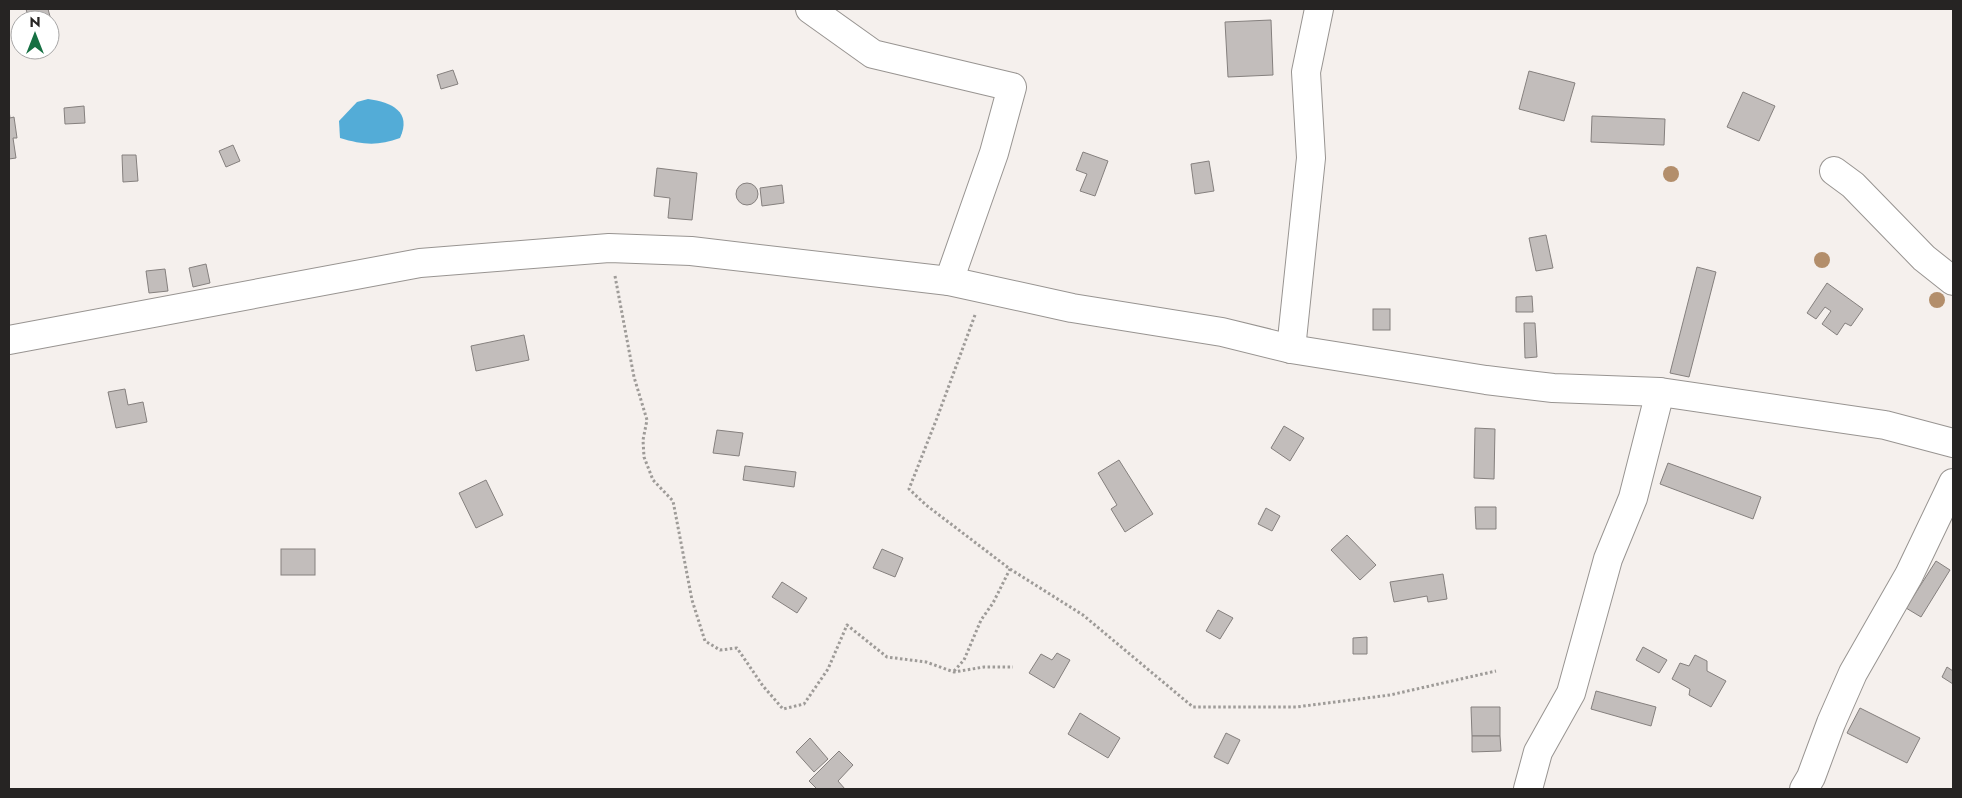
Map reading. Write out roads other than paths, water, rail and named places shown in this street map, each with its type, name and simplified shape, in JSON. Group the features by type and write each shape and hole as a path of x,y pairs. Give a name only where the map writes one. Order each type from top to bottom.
{"street":[{"path":"810,9 873,54 1012,87 994,153 949,281"},
{"path":"1291,349 1311,158 1306,72 1319,9"},
{"path":"1834,171 1853,185 1924,258 1953,281"},
{"path":"9,340 420,263 609,248 691,251 949,281 1072,308 1222,332 1291,349 1505,383 1553,388 1660,392 1886,425 1953,443"},
{"path":"1528,789 1538,752 1570,693 1608,559 1632,498 1660,392"},
{"path":"1804,789 1811,777 1831,723 1853,673 1909,575 1953,483"}],"water":[{"path":"368,99 377,100 398,110 403,121 400,138 370,144 340,138 339,121 357,102"}]}
